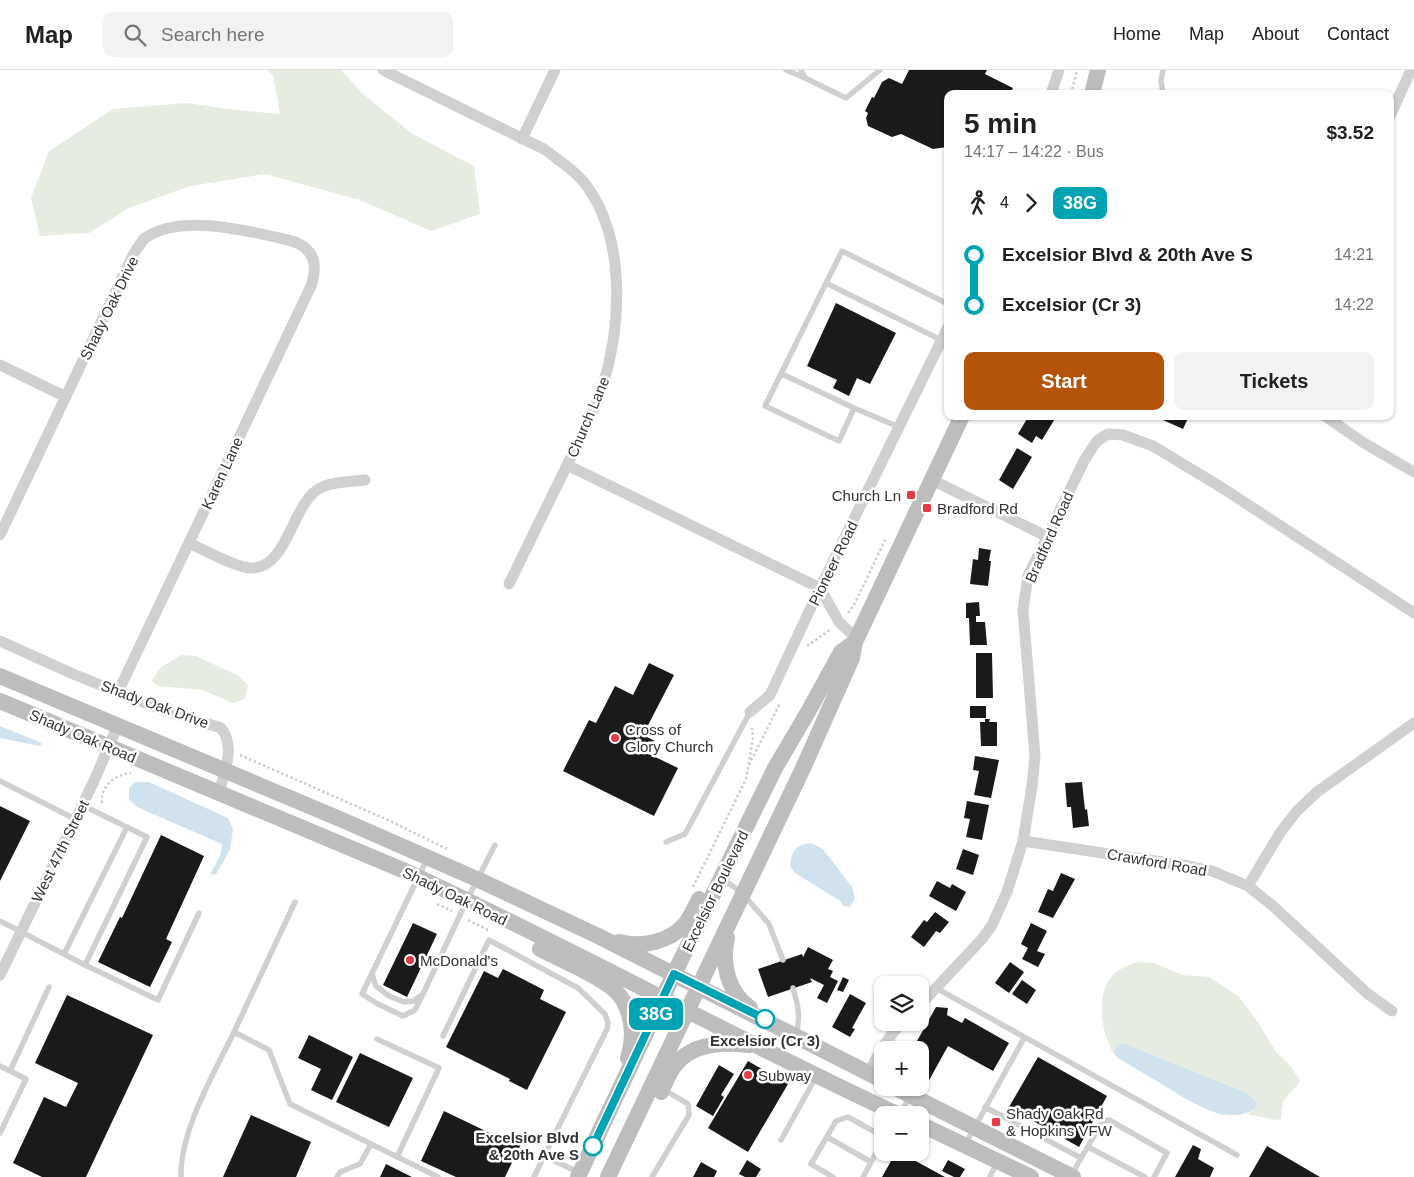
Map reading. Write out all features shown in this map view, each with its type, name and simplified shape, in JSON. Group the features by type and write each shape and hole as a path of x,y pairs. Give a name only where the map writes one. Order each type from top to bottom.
{"main road":[{"path":"1093,90 1098,70"},
{"name":"Excelsior Boulevard","path":"658,1086 688,1010 804,766 852,658 856,640 960,420"},
{"name":"Excelsior Boulevard","path":"582,1176 674,974 775,768 841,652 856,640"},
{"name":"Shady Oak Road","path":"0,676 340,818 477,879 598,936 874,1075"},
{"name":"Shady Oak Road","path":"0,701 219,792 415,884 467,900 816,1076 881,1106"},
{"path":"598,936 623,943 648,943 668,938 686,924 735,827 775,768"},
{"path":"502,918 523,940 598,979 612,988 624,1003 632,1028 630,1050 600,1133"},
{"path":"732,918 724,949 727,974 731,986 740,1001 763,1018"},
{"path":"609,1177 641,1132 658,1086 676,1064 694,1050 720,1044 757,1046"},
{"path":"913,1096 1072,1177"},
{"path":"929,1128 1028,1176"}],"street":[{"name":"Church Lane","path":"383,70 544,150 564,163 582,180 596,200 605,223 614,256 617,316 611,358 602,390 509,584"},
{"path":"522,139 555,70"},
{"path":"1052,90 1059,70"},
{"path":"1394,107 1411,70"},
{"name":"Shady Oak Drive","path":"0,535 134,254 144,239 162,229 183,226 212,226 236,228 292,241 300,244 310,252"},
{"name":"Karen Lane","path":"118,692 311,286 315,274 315,265 310,252"},
{"name":"Pioneer Road","path":"750,712 770,695 944,334"},
{"path":"0,365 66,396"},
{"path":"1331,420 1364,443 1414,472"},
{"name":"Bradford Road","path":"929,995 992,926 1007,892 1023,840 1035,756 1023,610 1028,576 1084,459 1096,441 1108,434 1124,434 1153,446 1224,489 1414,613"},
{"name":"Church Lane","path":"568,464 820,588"},
{"path":"189,543 242,566 252,568 263,566 274,558 309,499 318,489 330,484 365,480"},
{"path":"932,480 1046,536"},
{"path":"820,588 839,622 856,640"},
{"name":"Shady Oak Drive","path":"0,642 162,710 221,728 228,740 229,753 219,792"},
{"path":"1248,886 1280,833 1296,812 1317,792 1414,723"},
{"name":"West 47th Street","path":"0,975 76,819 118,725"},
{"name":"Crawford Road","path":"1023,840 1188,866 1212,871 1248,886 1273,906 1368,994 1392,1011"},
{"path":"886,1041 894,1031"}],"lane":[{"path":"786,70 846,98 880,70"},
{"path":"801,70 805,78"},
{"path":"1162,90 1161,80 1163,70"},
{"path":"854,408 839,441 765,406 842,251 944,302"},
{"path":"826,283 941,340"},
{"path":"782,374 899,427"},
{"path":"666,842 685,834 750,712"},
{"path":"0,781 76,819"},
{"path":"82,805 147,837 86,965"},
{"path":"64,954 127,827"},
{"path":"428,858 362,994 376,1004 403,1016 415,1010 495,845"},
{"path":"721,878 743,894 769,924 784,960"},
{"path":"181,1177 181,1162 194,1118 294,902"},
{"path":"0,921 158,1000 199,913"},
{"path":"443,1036 489,940 578,988 605,1014 608,1024 607,1029 534,1177"},
{"path":"372,974 376,986 390,996 404,1002 414,1001 423,994"},
{"path":"10,1071 49,987"},
{"path":"793,988 799,1008 799,1022 796,1035"},
{"path":"936,988 1237,1156"},
{"path":"234,1032 269,1050 290,1104 438,1177"},
{"path":"966,1145 974,1127 1024,1038"},
{"path":"377,1039 439,1068 397,1157"},
{"path":"0,1066 26,1078 0,1133"},
{"path":"781,1140 816,1076"},
{"path":"652,1177 689,1115 688,1104 658,1086"},
{"path":"985,1107 1081,1158"},
{"path":"833,1177 811,1164 836,1121 848,1117 874,1132"},
{"path":"1072,1177 1102,1122 1108,1120 1167,1153 1154,1177"},
{"path":"827,1137 871,1162"},
{"path":"337,1177 340,1172 360,1164 371,1144"},
{"path":"1088,1147 1144,1177"},
{"path":"544,1156 582,1176"},
{"path":"862,1177 874,1157"},
{"path":"990,1177 998,1160"}],"path":[{"path":"1072,90 1077,70"},
{"path":"804,652 808,645 846,616 855,603 887,538"},
{"path":"748,769 780,702"},
{"path":"689,894 746,779 753,738 750,712"},
{"path":"102,803 105,788 116,776 136,773"},
{"path":"415,884 460,916 498,935"}],"shaded area":[{"path":"267,70 341,70 362,93 411,133 474,166 480,214 431,231 360,200 265,174 190,186 129,208 89,233 40,236 31,198 49,151 113,109 187,103 280,114 273,75"},
{"path":"181,655 196,656 239,676 248,685 245,699 232,703 203,690 158,686 152,681 160,668"},
{"path":"1137,962 1154,963 1183,975 1209,977 1239,997 1255,1018 1276,1052 1288,1063 1300,1080 1284,1102 1281,1119 1275,1120 1248,1114 1253,1111 1254,1098 1247,1093 1126,1044 1114,1050 1114,1054 1109,1046 1103,1025 1102,1003 1104,993 1107,983 1113,975"}],"water":[{"path":"0,726 42,743 40,746 0,738"},
{"path":"135,782 149,782 228,818 233,829 230,850 216,874 210,875 221,854 222,844 137,807 129,799 129,788"},
{"path":"811,843 823,849 852,887 855,898 850,907 844,906 840,901 795,873 790,866 795,849 801,845"},
{"path":"1120,1044 1126,1044 1247,1093 1256,1105 1249,1112 1234,1115 1219,1114 1201,1107 1118,1058 1114,1052"}],"building":[{"path":"909,70 987,70 985,74 1013,88 1012,90 944,90 944,147 933,149 901,134 892,137 868,126 866,118 868,113 865,111 882,82 889,78 902,84"},
{"path":"836,303 896,333 870,384 857,378 849,396 833,388 837,380 807,366"},
{"path":"1026,420 1054,420 1042,440 1036,436 1032,443 1018,434"},
{"path":"1163,420 1187,420 1183,429"},
{"path":"1017,448 1032,457 1013,489 999,480"},
{"path":"979,548 991,550 988,586 970,584 973,559 978,560"},
{"path":"979,602 980,616 976,616 976,622 985,622 987,645 970,645 969,618 966,618 966,603"},
{"path":"976,653 992,653 993,698 976,698"},
{"name":"Cross of Glory Church","path":"649,663 674,675 643,735 655,741 649,754 678,768 654,816 563,771 589,720 596,723 615,686 633,695"},
{"path":"970,706 986,706 986,718 970,718"},
{"path":"985,719 990,719 989,722 997,722 997,746 981,746 980,722 985,722"},
{"path":"975,756 999,760 991,798 974,795 979,771 973,770"},
{"path":"1082,782 1089,826 1073,828 1071,807 1067,807 1065,783"},
{"path":"967,801 989,805 982,840 966,837 970,819 964,818"},
{"path":"0,806 30,821 0,881"},
{"path":"161,835 204,856 166,939 172,942 150,987 98,962 120,917 122,918"},
{"path":"963,849 979,855 973,875 956,869"},
{"path":"1061,873 1075,879 1053,918 1038,912 1048,889 1053,891"},
{"path":"937,881 950,888 952,884 966,892 956,911 929,896"},
{"path":"935,912 949,922 940,933 936,931 924,947 911,937 924,920 927,922"},
{"name":"McDonald's","path":"413,923 437,934 407,997 383,985"},
{"path":"1031,923 1047,931 1037,951 1045,954 1038,967 1022,959 1028,948 1021,944"},
{"path":"808,947 833,960 828,969 833,971 830,977 838,981 827,1003 817,998 824,985 810,978 812,982 768,997 758,969 802,954 803,957"},
{"path":"1010,962 1024,972 1009,993 995,983"},
{"path":"503,969 544,990 540,999 566,1012 527,1090 509,1081 510,1079 446,1047 484,971 498,978"},
{"path":"843,977 849,980 843,992 837,990"},
{"path":"1022,980 1036,990 1027,1004 1012,994"},
{"path":"850,994 866,1003 852,1028 855,1029 850,1037 832,1027"},
{"path":"67,995 153,1035 86,1177 42,1177 13,1163 44,1097 66,1107 78,1083 35,1063"},
{"path":"936,1007 948,1008 947,1015 962,1023 965,1018 1009,1043 993,1071 948,1046 929,1080 929,1041 917,1041 923,1031 929,1031 929,1020"},
{"path":"309,1035 353,1057 332,1100 311,1090 321,1069 298,1058"},
{"path":"360,1053 413,1078 389,1127 336,1102"},
{"path":"1038,1057 1107,1096 1079,1147 1009,1107"},
{"path":"748,1061 788,1084 748,1152 708,1128"},
{"path":"719,1065 734,1074 721,1095 724,1097 713,1116 696,1106"},
{"path":"444,1111 498,1137 500,1134 521,1144 505,1177 456,1177 421,1161"},
{"path":"251,1115 311,1142 296,1177 223,1177"},
{"path":"1193,1145 1201,1149 1198,1159 1214,1168 1210,1177 1175,1177"},
{"path":"1267,1146 1320,1177 1249,1177"},
{"path":"747,1160 761,1169 756,1177 745,1177 739,1174"},
{"path":"948,1160 965,1169 960,1177 954,1177 942,1171"},
{"path":"891,1161 916,1161 945,1177 882,1177"},
{"path":"701,1162 717,1171 714,1177 693,1177"},
{"path":"386,1164 412,1177 380,1177"}],"bus line":[{"name":"38G","path":"593,1146 674,974 765,1019"}],"place":[{"name":"Church Ln","path":"911,495"},
{"name":"Bradford Rd","path":"927,508"},
{"name":"Cross of Glory Church","path":"615,738"},
{"name":"McDonald's","path":"410,960"},
{"name":"Excelsior (Cr 3)","path":"765,1019"},
{"name":"Subway","path":"748,1075"},
{"name":"Shady Oak Rd & Hopkins VFW","path":"996,1122"},
{"name":"Excelsior Blvd & 20th Ave S","path":"593,1146"}]}
